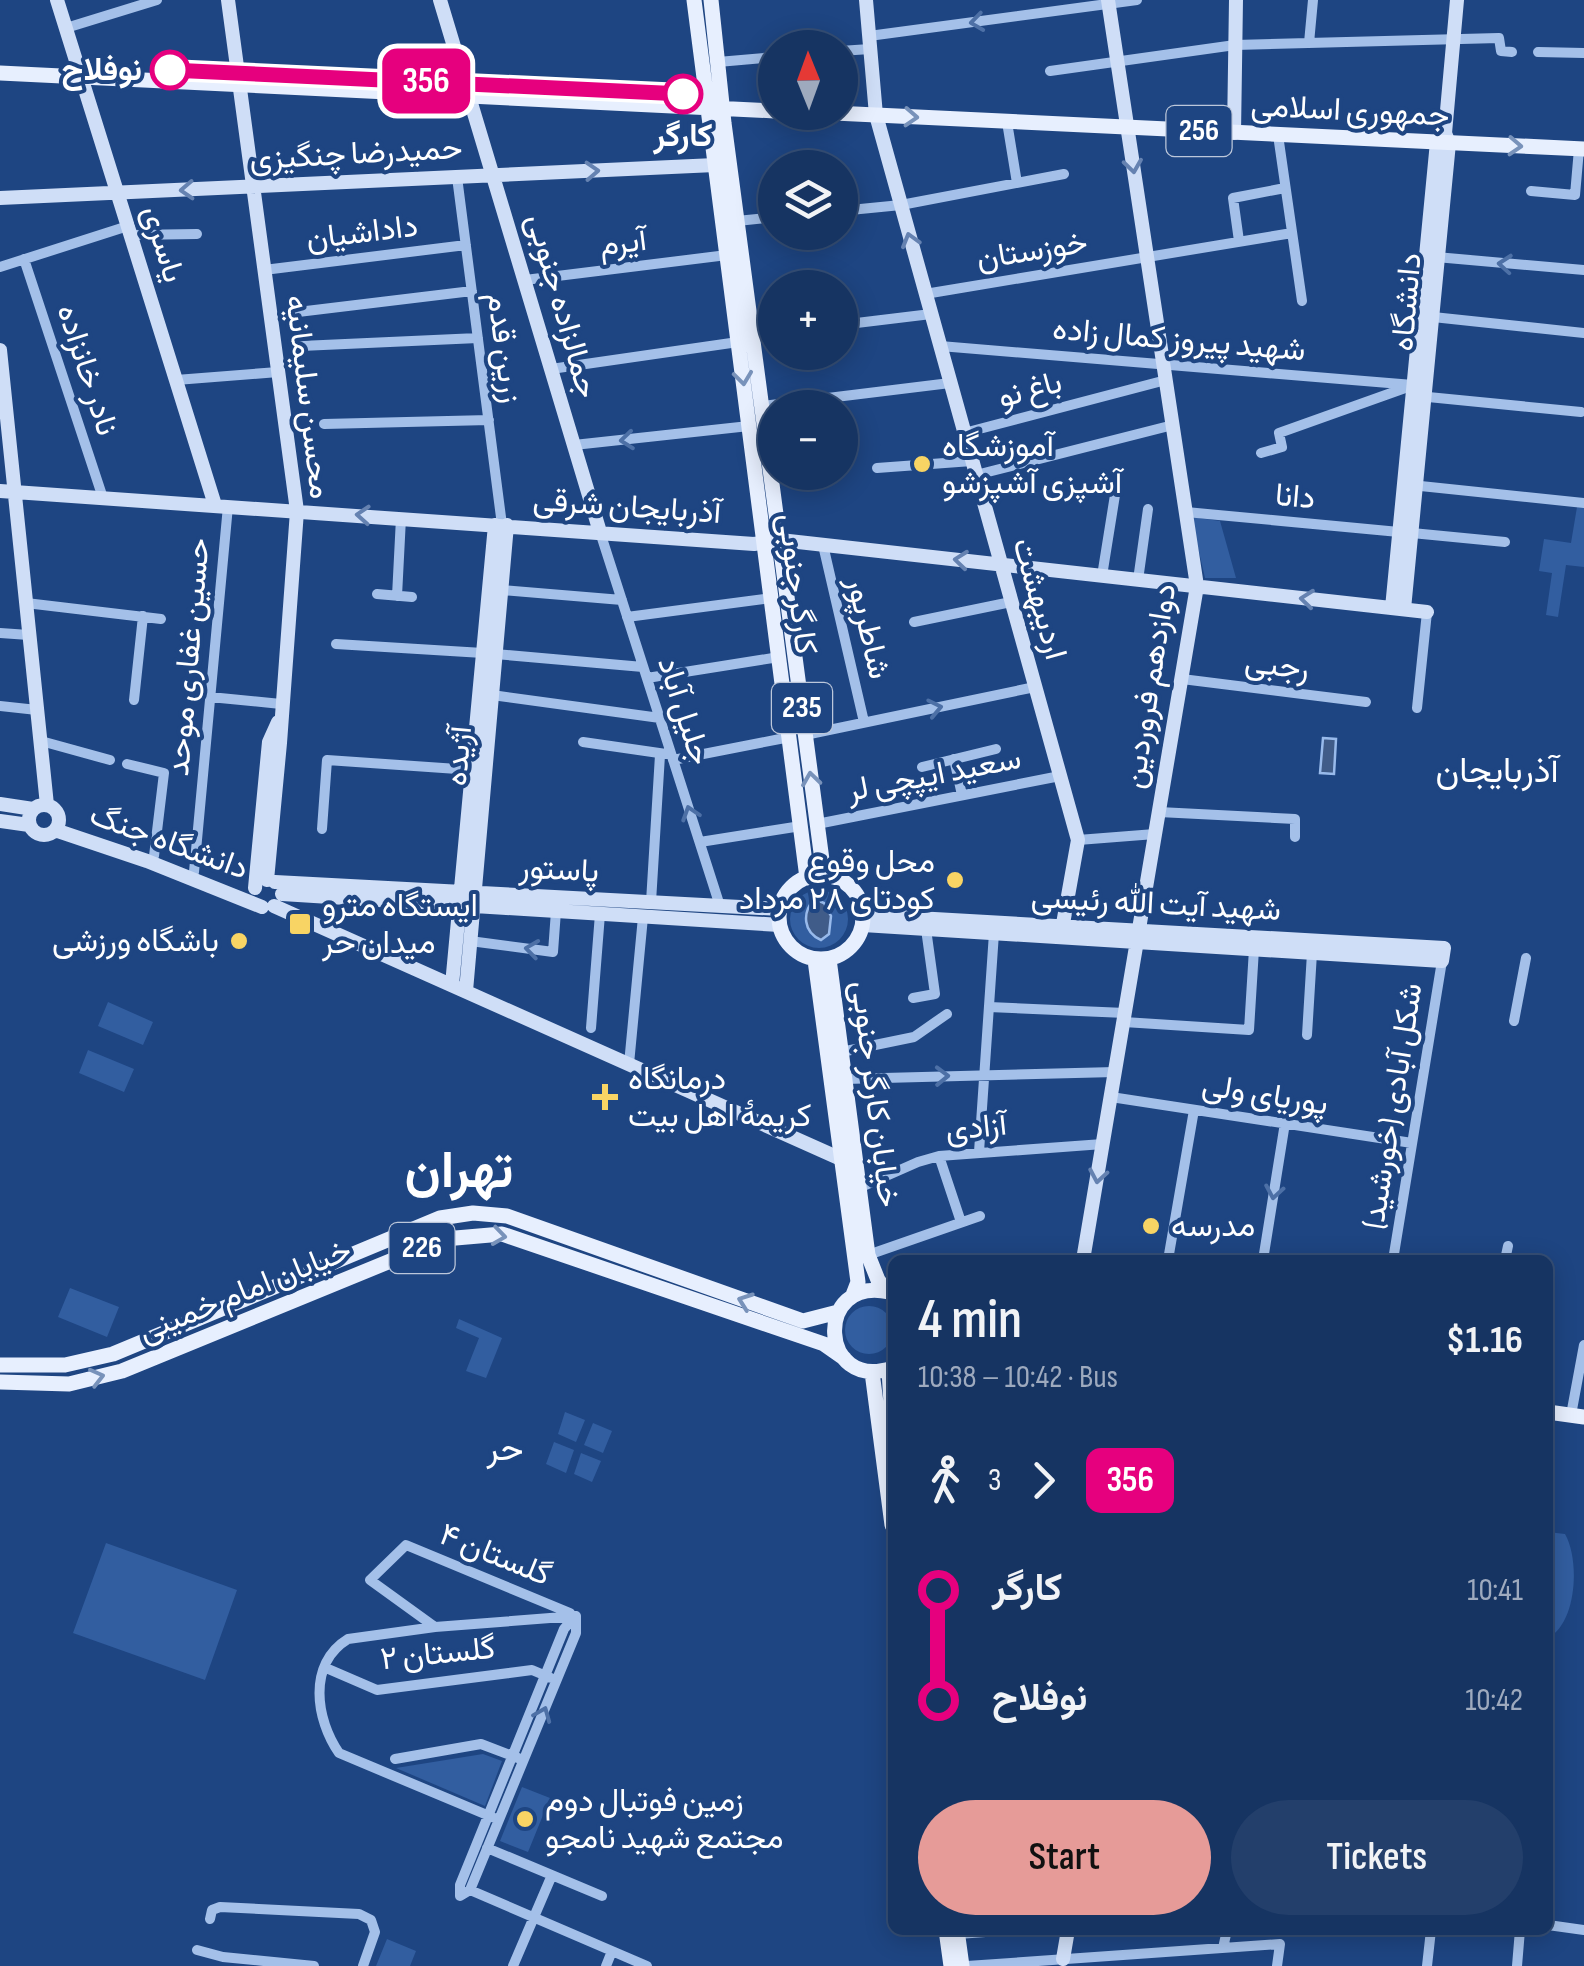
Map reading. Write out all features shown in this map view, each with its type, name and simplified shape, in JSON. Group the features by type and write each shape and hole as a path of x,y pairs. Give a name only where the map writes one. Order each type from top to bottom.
{"main road":[{"name":"یاسری","path":"57,0 176,380 222,506"},
{"name":"محسن سلیمانیه","path":"228,0 297,511 269,894"},
{"name":"جمالزاده جنوبی","path":"440,0 600,532"},
{"name":"کارگر جنوبی","path":"694,0 737,221 749,426 772,542 772,598 779,657 798,736"},
{"path":"711,0 718,62 716,108"},
{"name":"اردیبهشت","path":"866,0 876,116 1078,840 1062,932"},
{"path":"1234,132 1236,0"},
{"name":"دانشگاه","path":"1398,609 1457,0"},
{"name":"دوازدهم فروردین","path":"1085,1255 1198,586 1108,2"},
{"path":"0,73 80,71 240,85 758,110"},
{"name":"کارگر جنوبی","path":"716,108 715,165 727,256 758,390"},
{"name":"جمهوری اسلامی","path":"858,115 1581,149"},
{"name":"حمیدرضا چنگیزی","path":"0,198 715,165"},
{"path":"0,351 7,491 26,603 40,741 40,807 29,825"},
{"name":"کارگر جنوبی","path":"768,490 816,876"},
{"name":"آذربایجان شرقی","path":"7,491 823,545 1426,612"},
{"name":"آژیده","path":"459,988 470,941 467,899 472,770 501,590 501,525"},
{"name":"آژیده","path":"459,988 492,694 489,654 501,525"},
{"path":"0,804 56,810 57,827 43,835 29,825 0,821"},
{"name":"دانشگاه جنگ","path":"57,827 147,860 269,894"},
{"name":"دانشگاه جنگ","path":"57,827 269,894 291,914 841,1159"},
{"path":"816,876 838,878 854,890 863,920 852,947 822,959 790,945 780,917 792,886 816,876"},
{"name":"پاستور","path":"269,894 467,899 617,908 642,916 780,917"},
{"name":"پاستور","path":"493,901 600,914 651,902 720,906 780,917"},
{"name":"شهید آیت الله رئیسی","path":"863,920 926,929 1062,932"},
{"name":"شهید آیت الله رئیسی","path":"863,920 1443,955"},
{"name":"شهید آیت الله رئیسی","path":"1138,936 1312,953 1443,955"},
{"name":"خیابان کارگر جنوبی","path":"822,959 841,1052 868,1255 878,1280 888,1290"},
{"name":"خیابان کارگر جنوبی","path":"822,959 841,1159 858,1282 853,1296"},
{"name":"خیابان امام خمینی","path":"0,1365 65,1364 113,1354 440,1218 490,1213 804,1320 838,1312"},
{"name":"خیابان امام خمینی","path":"0,1382 68,1384 122,1371 444,1238 502,1234 824,1344 854,1366 884,1370"},
{"path":"304,1275 300,1283 310,1294"},
{"path":"844,1358 834,1339 838,1312 853,1296 870,1290 888,1292"},
{"path":"31,1384 40,1377 32,1367"},
{"path":"884,1370 888,1395"},
{"path":"884,1370 888,1448"},
{"path":"1553,1413 1578,1416"},
{"path":"951,1966 954,1935"},
{"path":"955,1935 965,1966"},
{"path":"1063,1959 1067,1935"}],"street":[{"path":"858,46 1137,0"},
{"path":"1309,43 1313,0"},
{"path":"66,28 149,1"},
{"path":"1050,71 1235,46 1454,37 1499,38 1501,52 1512,52"},
{"path":"1538,52 1584,53"},
{"path":"718,62 758,58"},
{"path":"1007,122 1017,182"},
{"path":"1278,135 1302,301"},
{"path":"1531,191 1575,194 1581,149"},
{"path":"858,208 900,205 1064,174"},
{"name":"زرین قدم","path":"457,177 501,525"},
{"path":"1240,241 1233,198 1285,188"},
{"path":"737,221 758,219"},
{"path":"0,266 130,230 197,234"},
{"name":"خوزستان","path":"926,294 1292,232"},
{"name":"داداشیان","path":"264,270 466,246"},
{"name":"آیرم","path":"525,280 727,256"},
{"path":"1432,257 1584,270"},
{"name":"نادر خانزاده","path":"24,259 103,498"},
{"path":"298,312 472,291"},
{"path":"858,323 931,314"},
{"path":"1426,318 1584,333"},
{"path":"552,369 758,336"},
{"path":"302,346 478,338"},
{"name":"شهید پیروز کمال زاده","path":"940,346 1419,390 1581,412"},
{"path":"176,380 278,372"},
{"name":"باغ نو","path":"964,433 1166,380"},
{"path":"858,394 950,383"},
{"path":"1261,453 1282,446 1278,432 1419,390"},
{"path":"324,424 489,420"},
{"path":"877,468 974,468 1173,425"},
{"path":"574,445 749,426"},
{"path":"1410,485 1584,502"},
{"path":"1102,576 1115,495"},
{"name":"حسین غفاری موحد","path":"194,872 222,506"},
{"path":"1138,580 1148,509"},
{"name":"دانا","path":"1186,512 1505,542"},
{"path":"397,596 401,518"},
{"name":"جلیل آباد","path":"600,532 660,718 668,756 720,906"},
{"name":"شاطرپور","path":"823,545 864,722"},
{"path":"501,590 622,600"},
{"path":"376,594 412,597"},
{"path":"628,617 772,598"},
{"path":"914,622 1012,602"},
{"path":"26,603 161,619"},
{"path":"1417,708 1426,612"},
{"path":"134,700 143,616"},
{"path":"0,633 29,635"},
{"path":"336,644 489,654 645,672 779,657"},
{"name":"رجبی","path":"1182,680 1366,702"},
{"path":"583,742 668,756 798,736 1035,687"},
{"path":"492,694 660,718"},
{"path":"210,697 280,710"},
{"path":"0,706 37,710"},
{"path":"40,741 110,760"},
{"path":"922,766 996,748"},
{"path":"651,902 668,756"},
{"path":"954,759 962,795"},
{"path":"322,829 328,760 472,770"},
{"path":"127,764 164,774 154,856"},
{"name":"سعید ایپچی لر","path":"700,842 1060,776"},
{"path":"1159,812 1296,819 1295,837"},
{"path":"1078,840 1155,834"},
{"path":"470,941 554,952 556,911"},
{"path":"591,1028 600,914"},
{"path":"629,1064 633,975 642,916"},
{"path":"914,998 936,994 926,929"},
{"path":"978,1152 994,933"},
{"path":"989,1007 1248,1030 1254,949"},
{"path":"1307,1035 1312,953"},
{"name":"شکل آبادی (خورشید)","path":"1394,1255 1443,955"},
{"path":"1514,1021 1526,958"},
{"path":"841,1052 914,1037 947,1014"},
{"path":"845,1078 1115,1072"},
{"name":"پوریای ولی","path":"1111,1097 1412,1143"},
{"path":"1169,1255 1194,1110"},
{"path":"1264,1255 1286,1124"},
{"name":"آزادی","path":"859,1188 939,1156 1103,1144"},
{"path":"939,1156 961,1222"},
{"path":"868,1255 980,1216"},
{"path":"1507,1255 1508,1246"},
{"path":"1578,1416 1584,1345"},
{"name":"گلستان ۴","path":"435,1627 370,1580 406,1546 576,1616"},
{"path":"494,1818 339,1753 328,1737 319,1708 326,1668 338,1645 348,1640 435,1627 576,1616"},
{"path":"494,1818 488,1848 470,1890 460,1896 460,1886 518,1758 564,1629 576,1616"},
{"path":"518,1758 557,1681 576,1633 576,1616"},
{"name":"گلستان ۲","path":"326,1668 377,1690 532,1670 557,1681"},
{"path":"395,1758 481,1744 518,1758"},
{"path":"488,1848 602,1896"},
{"path":"514,1966 552,1875"},
{"path":"470,1890 647,1966"},
{"path":"210,1919 212,1910 220,1906 359,1914 370,1920 375,1932 363,1966"},
{"path":"1553,1926 1584,1930"},
{"path":"1224,1948 1226,1935"},
{"path":"1427,1966 1430,1935"},
{"path":"1516,1966 1519,1935"},
{"path":"965,1966 1280,1944 1277,1966"},
{"path":"197,1950 223,1957 314,1966"},
{"path":"606,1965 612,1952"}],"shaded area":[{"path":"1577,507 1584,508 1584,567 1566,565 1558,617 1546,615 1552,573 1539,571 1544,539 1571,543"},
{"path":"1191,517 1220,521 1236,578 1205,578"},
{"path":"1323,738 1336,739 1334,774 1320,773"},
{"path":"819,890 839,899 848,919 839,939 819,948 799,939 790,919 799,899"},
{"path":"814,899 824,903 831,916 829,934 821,940 806,922"},
{"path":"108,1002 153,1022 143,1045 98,1026"},
{"path":"88,1050 134,1069 124,1092 79,1073"},
{"path":"70,1288 119,1307 107,1337 58,1317"},
{"path":"869,1306 886,1313 886,1347 869,1354 852,1347 845,1330 852,1313"},
{"path":"459,1319 502,1338 486,1378 466,1371 479,1338 456,1328"},
{"path":"565,1412 585,1420 576,1442 558,1434"},
{"path":"593,1423 612,1431 603,1453 584,1445"},
{"path":"554,1442 574,1450 566,1473 546,1464"},
{"path":"581,1453 601,1461 592,1482 574,1474"},
{"path":"1553,1533 1565,1534 1574,1574 1570,1605 1553,1634"},
{"path":"106,1543 237,1590 205,1680 73,1633"},
{"path":"483,1754 502,1761 485,1806 396,1768"},
{"name":"زمین فوتبال دوم مجتمع شهید نامجو","path":"522,1787 550,1798 528,1852 500,1841"},
{"path":"387,1939 416,1951 410,1966 376,1966"}],"bus line":[{"name":"356","path":"170,70 683,94"}],"place":[{"name":"نوفلاح","path":"170,70"},
{"name":"کارگر","path":"683,94"},
{"name":"آموزشگاه آشپزی آشپزشو","path":"922,464"},
{"name":"محل وقوع کودتای ۲۸ مرداد","path":"955,880"},
{"name":"ایستگاه مترو میدان حر","path":"300,924"},
{"name":"باشگاه ورزشی","path":"239,941"},
{"name":"درمانگاه کریمهٔ اهل بیت","path":"605,1097"},
{"name":"مدرسه","path":"1151,1226"},
{"name":"زمین فوتبال دوم مجتمع شهید نامجو","path":"525,1819"}],"district":[{"name":"آذربایجان","path":"1497,771"},
{"name":"تهران","path":"459,1171"},
{"name":"حر","path":"505,1449"}]}
